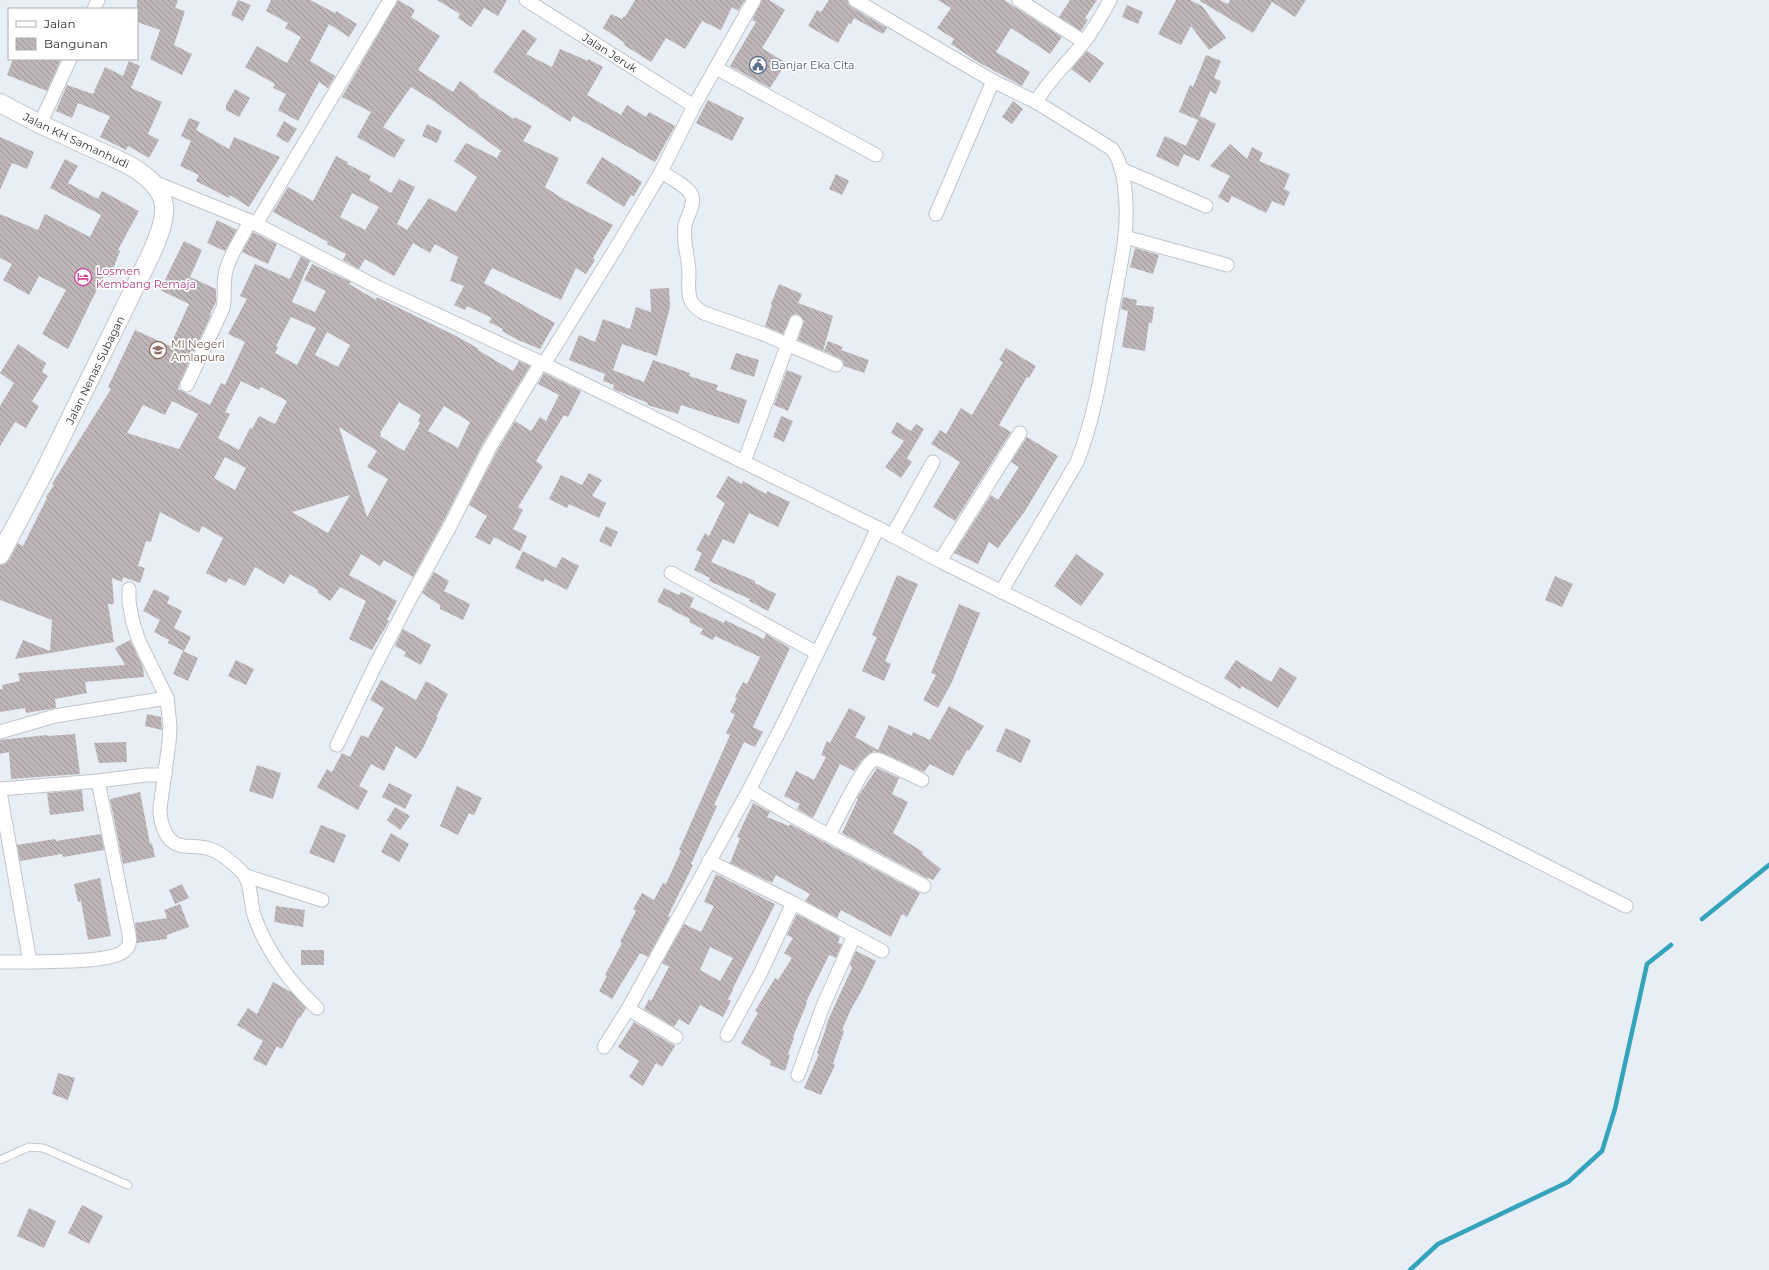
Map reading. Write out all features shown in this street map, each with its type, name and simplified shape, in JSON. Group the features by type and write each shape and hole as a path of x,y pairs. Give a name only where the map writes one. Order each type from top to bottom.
{"main road":[{"name":"Jalan KH Samanhudi","path":"0,103 40,124 129,165 151,181"},
{"name":"Jalan Nenas Subagan","path":"0,555 43,474 158,239 165,220 164,203 160,193 151,181"}],"street":[{"path":"187,385 222,308 225,299 225,275 227,267 390,0"},
{"name":"Jalan Jeruk","path":"526,0 694,106"},
{"path":"337,744 374,668 449,528 490,447 616,248 661,172 694,106 754,0"},
{"path":"855,0 992,81 1036,102 1112,149 1118,158 1121,169 1126,204 1125,237 1097,395 1084,444 1077,462 1001,592"},
{"path":"1019,0 1084,42"},
{"path":"1036,102 1045,86 1084,42 1100,19 1110,0"},
{"path":"40,124 70,60"},
{"path":"716,68 876,155"},
{"path":"936,214 992,81"},
{"path":"1121,169 1206,206"},
{"path":"661,172 686,188 692,194 693,200 687,216 684,235 689,264 688,288 690,300 696,308 704,313 761,333 788,346 836,365"},
{"path":"151,181 253,223 379,288 543,363 878,528 1001,592 1144,662 1626,906"},
{"path":"1125,237 1227,265"},
{"path":"744,462 796,322"},
{"path":"940,561 1020,433"},
{"path":"892,536 933,462"},
{"path":"604,1047 628,1009 749,790 785,720 878,528"},
{"path":"671,573 817,652"},
{"path":"129,589 129,602 133,623 139,641 167,698 170,726 160,818 167,835 177,844 210,849 222,855 246,876 322,900"},
{"path":"0,732 55,716 167,698"},
{"path":"829,835 865,770 873,760 877,759 882,761 922,780"},
{"path":"0,789 98,782 146,775 165,775"},
{"path":"0,962 95,959 116,956 128,948 130,942 129,934 98,782"},
{"path":"749,790 924,886"},
{"path":"0,792 30,962"},
{"path":"709,861 793,903 882,951"},
{"path":"246,876 254,915 265,940 283,970 304,996 317,1008"},
{"path":"727,1035 761,972 793,903"},
{"path":"798,1075 823,1006 854,936"},
{"path":"628,1009 676,1037"}],"lane":[{"path":"0,1160 29,1147 43,1148 128,1185"}],"building":[{"path":"137,0 178,0 175,8 185,11 174,45 192,54 182,75 150,59 160,30 138,22"},
{"path":"238,0 251,5 243,21 231,15"},
{"path":"271,0 310,0 335,13 336,11 357,24 349,37 329,24 310,61 335,76 328,88 319,82 298,121 278,110 286,94 273,88 275,84 245,67 257,46 287,63 301,37 285,28 288,23 266,11"},
{"path":"398,0 415,10 411,17 440,36 418,70 453,92 460,81 479,95 478,96 514,119 515,117 532,126 523,141 559,158 545,187 563,199 613,225 593,258 595,260 586,274 576,268 561,300 492,268 484,283 555,323 540,349 518,340 502,331 503,329 489,322 492,318 467,306 465,310 454,305 464,286 450,281 458,257 435,244 430,253 413,243 394,276 365,259 359,269 343,260 346,254 327,244 328,242 273,212 288,187 313,201 336,156 348,162 347,164 371,176 369,180 391,193 399,179 415,187 397,224 407,230 429,198 456,212 477,177 454,161 466,143 497,158 501,151 432,100 411,87 383,127 405,140 394,158 357,137 371,112 342,97","holes":["352,193 379,207 365,230 340,217"]},
{"path":"437,0 507,0 498,16 484,8 471,27 458,18 460,14"},
{"path":"635,0 745,0 738,11 732,7 721,30 702,21 685,49 666,38 651,62 624,45 625,43 603,28 611,14 622,19 624,16 625,17"},
{"path":"762,0 769,0 785,10 762,48 786,63 770,88 730,66 756,22 752,20"},
{"path":"829,0 847,0 851,7 887,28 883,34 854,18 851,24 849,23 838,43 808,26 817,10 821,12"},
{"path":"938,0 1004,0 1062,37 1050,54 1011,28 996,52 1030,72 1022,86 976,61 951,44 954,39 937,28 951,8"},
{"path":"1070,0 1097,0 1085,18 1088,20 1081,31 1059,17"},
{"path":"1176,0 1190,0 1202,6 1226,38 1209,50 1191,26 1181,45 1158,34"},
{"path":"1219,0 1228,4 1230,0 1306,0 1295,17 1272,2 1253,33 1200,1"},
{"path":"1127,5 1143,12 1138,24 1122,17"},
{"path":"523,29 537,39 526,54 552,67 560,49 588,61 588,59 603,67 587,95 621,115 627,105 646,117 649,112 675,126 655,162 573,116 570,122 493,72"},
{"path":"1087,51 1104,63 1090,83 1071,69"},
{"path":"1206,55 1221,61 1214,78 1221,81 1216,94 1210,91 1198,120 1179,112 1190,85 1193,87"},
{"path":"13,60 61,60 47,91 7,75"},
{"path":"129,61 140,66 131,88 162,102 148,134 159,140 149,158 128,146 126,150 100,137 110,116 78,103 72,118 56,111 67,85 93,94 105,67 123,76"},
{"path":"235,89 250,98 239,117 226,110 226,105"},
{"path":"708,100 744,118 732,141 696,123"},
{"path":"1013,101 1023,109 1012,124 1002,117"},
{"path":"1200,116 1216,124 1199,161 1184,154 1178,167 1156,156 1165,136 1186,146"},
{"path":"189,118 200,122 196,130 229,149 234,137 280,157 249,207 230,195 229,198 196,181 199,175 180,166 191,141 181,136"},
{"path":"284,121 297,129 288,143 276,136"},
{"path":"427,124 442,131 437,143 422,136"},
{"path":"0,137 34,152 27,169 12,163 0,190"},
{"path":"1230,144 1247,159 1252,147 1263,153 1259,161 1290,174 1284,189 1290,192 1284,206 1272,201 1266,213 1232,196 1228,203 1218,197 1230,176 1210,166"},
{"path":"602,157 642,182 634,196 631,195 624,207 586,183"},
{"name":"Losmen Kembang Remaja","path":"65,159 78,166 68,183 98,199 102,191 139,211 118,250 120,251 110,277 104,275 68,349 42,334 66,290 39,276 29,295 3,280 12,264 0,258 0,214 38,230 45,214 90,237 101,215 50,188"},
{"path":"836,174 849,181 842,195 829,189"},
{"path":"217,220 237,230 225,251 207,243"},
{"path":"253,232 277,244 268,264 242,252"},
{"path":"184,241 202,250 190,277 216,289 216,302 178,389 210,405 221,383 225,385 245,342 228,334 247,299 240,296 255,264 290,279 301,256 310,261 292,302 315,312 326,291 304,280 312,264 351,282 349,284 376,300 377,297 456,336 513,371 519,361 530,366 483,443 413,577 384,560 380,566 361,554 349,575 397,601 387,620 389,621 372,650 349,639 366,601 340,587 330,601 317,592 318,590 290,574 284,584 255,567 245,586 229,578 226,583 206,573 223,538 202,526 199,533 160,512 151,542 146,541 138,566 145,568 140,583 123,577 122,582 112,578 114,604 108,604 114,642 15,659 23,640 50,651 52,620 0,600 0,565 5,564 9,560 18,543 23,546 47,498 46,497 54,485 52,484 111,389 108,387 135,330 170,346 189,304 160,290","holes":["291,317 316,328 297,365 275,353 278,347 276,346","327,332 350,345 338,367 315,355","241,381 259,390 261,387 287,401 275,424 259,416 252,429 250,428 239,450 218,438 230,414 225,412","172,401 198,414 179,449 127,433 143,405 165,415","399,402 421,415 418,421 420,423 404,451 380,436 380,433","444,406 470,422 458,448 428,431","339,427 377,451 367,467 388,479 367,517","225,457 246,468 235,490 214,478","350,495 328,533 292,512"]},
{"path":"1135,248 1159,255 1153,274 1130,267"},
{"path":"779,284 802,294 798,303 833,316 823,351 798,340 804,321 799,315 795,314 791,316 783,334 765,326 772,305 771,304"},
{"path":"669,288 670,307 657,356 622,344 613,370 644,382 653,360 690,373 689,376 718,385 716,390 747,400 739,424 681,405 678,414 647,405 648,403 613,389 614,385 603,381 605,374 569,360 579,335 595,342 603,319 630,329 636,307 651,312 650,289"},
{"path":"1123,297 1137,300 1136,305 1154,307 1152,323 1149,322 1145,351 1122,347 1128,311 1121,309"},
{"path":"828,341 843,347 841,350 869,360 864,373 844,366 843,361 839,358 824,351"},
{"path":"18,344 46,363 42,372 48,376 32,401 39,406 26,428 15,422 0,446 0,406 14,383 0,373"},
{"path":"1006,348 1036,366 1029,378 1027,377 999,425 1011,432 955,521 933,507 960,462 931,444 940,430 946,434 961,408 972,415 1003,362 999,360"},
{"path":"736,353 759,360 754,377 730,369"},
{"path":"787,370 802,376 788,411 774,405"},
{"path":"544,373 581,391 568,417 564,415 536,461 543,466 518,507 523,510 513,529 527,536 520,551 494,537 490,545 475,537 487,516 469,505 497,451 515,421 531,431 540,417 546,421 559,395 538,384"},
{"path":"781,416 793,421 784,442 773,437"},
{"path":"897,422 911,431 916,424 924,429 907,458 912,462 901,478 885,467 904,441 891,433"},
{"path":"1027,437 1058,456 1025,511 998,548 989,542 978,564 954,553 991,495 998,500 1019,467 1011,462"},
{"path":"589,473 602,480 592,496 606,503 599,518 569,504 567,508 549,499 561,475 582,485"},
{"path":"728,476 742,484 743,481 766,494 767,491 790,502 778,527 749,513 734,544 723,539 711,562 755,581 755,583 776,594 768,611 749,601 750,599 709,581 710,578 694,570 702,553 696,550 705,533 709,536 725,503 716,497"},
{"path":"606,526 618,532 611,547 599,541"},
{"path":"523,551 556,568 562,557 579,566 567,590 545,579 543,582 515,568"},
{"path":"1076,554 1104,574 1081,606 1054,586"},
{"path":"434,572 449,581 444,591 470,604 463,620 440,609 440,605 422,593"},
{"path":"897,575 918,584 885,661 891,664 884,681 862,671 877,637 872,635"},
{"path":"1555,576 1573,584 1562,607 1545,600"},
{"path":"664,588 679,595 681,592 694,598 690,607 724,623 725,620 764,639 766,634 790,648 753,727 763,732 755,747 744,742 714,805 717,806 691,864 693,865 668,916 670,917 648,957 640,953 612,999 599,991 607,976 605,975 622,943 620,942 636,911 633,909 642,893 654,900 663,883 666,884 681,851 679,850 730,735 726,733 735,715 730,712 737,698 735,697 743,682 747,684 760,657 715,636 713,640 700,634 703,629 689,622 690,619 657,602"},
{"path":"154,589 170,597 167,603 182,611 174,628 191,637 184,651 168,643 169,640 154,632 160,620 143,611"},
{"path":"959,604 980,613 952,682 938,708 923,700 936,675 931,673"},
{"path":"403,629 431,645 421,665 404,656 406,652 395,646"},
{"path":"130,640 143,667 144,677 85,682 87,693 55,699 56,708 26,713 25,708 0,712 0,689 3,689 2,685 20,681 18,673 125,665 115,648"},
{"path":"183,651 198,658 188,681 173,674"},
{"path":"236,660 254,669 246,685 228,676"},
{"path":"1236,660 1271,682 1280,667 1297,678 1278,708 1242,686 1240,689 1224,678"},
{"path":"381,680 416,700 426,681 448,694 436,717 438,717 423,748 416,759 396,746 384,771 371,764 359,786 368,791 358,810 317,787 327,769 332,772 342,753 350,757 361,735 368,738 384,708 370,700"},
{"path":"949,706 984,726 969,751 967,750 953,776 930,764 924,772 885,754 874,751 863,759 854,771 840,764 813,818 797,809 800,804 784,796 796,771 814,780 826,757 821,755 827,741 830,743 849,708 866,717 855,737 878,750 889,725 912,736 913,732 930,740"},
{"path":"147,714 161,717 162,730 145,726"},
{"path":"1006,728 1031,740 1021,763 996,751"},
{"path":"75,734 80,774 11,779 9,752 0,754 0,740 47,735"},
{"path":"126,742 127,762 99,763 94,743"},
{"path":"257,765 281,773 273,799 249,791"},
{"path":"877,768 899,778 892,794 908,802 893,833 923,852 922,854 941,869 933,880 928,879 842,833 858,799 857,798"},
{"path":"389,783 412,795 405,809 382,797"},
{"path":"457,786 482,798 474,815 469,813 458,835 440,826"},
{"path":"82,790 84,811 50,815 47,793"},
{"path":"140,792 150,844 152,843 155,857 123,864 110,799"},
{"path":"753,803 770,812 767,817 789,826 790,824 920,893 907,917 902,914 891,937 841,910 837,918 805,901 810,894 776,875 772,883 730,863 740,838 737,837"},
{"path":"395,807 410,816 400,830 387,820"},
{"path":"321,825 346,835 334,863 309,853"},
{"path":"391,833 409,844 399,862 381,852"},
{"path":"101,834 104,850 63,857 62,854 20,861 17,845"},
{"path":"716,874 775,904 732,990 728,999 731,1001 723,1017 700,1005 689,1025 679,1019 674,1027 644,1009 649,999 651,1001 669,967 662,963 684,924 701,932 714,906 704,902","holes":["710,947 733,958 720,981 700,970"]},
{"path":"100,878 111,936 88,940 81,901 78,902 74,884"},
{"path":"182,884 189,898 175,904 169,890"},
{"path":"180,904 189,927 167,935 167,939 137,943 135,923 167,918 164,910"},
{"path":"276,906 305,910 303,927 274,922"},
{"path":"797,914 840,937 838,943 842,944 836,958 829,955 806,1002 807,1003 793,1037 794,1038 788,1054 790,1055 785,1071 770,1065 771,1061 741,1043 758,1013 755,1011 775,978 778,980 792,958 784,953 793,938 787,935"},
{"path":"301,950 324,950 324,965 301,965"},
{"path":"856,951 876,961 851,1009 842,1030 844,1031 833,1064 835,1065 821,1095 804,1088 819,1054 817,1053 828,1020 852,968 850,964"},
{"path":"273,982 291,992 306,1008 300,1018 299,1017 282,1049 277,1046 266,1066 253,1059 263,1041 237,1025 248,1008 257,1014"},
{"path":"634,1022 675,1046 662,1067 656,1063 643,1086 629,1077 639,1061 618,1047"},
{"path":"58,1073 75,1078 68,1100 52,1094"},
{"path":"82,1205 103,1216 89,1244 68,1233"},
{"path":"29,1208 56,1221 44,1248 17,1236"}],"waterway":[{"path":"1702,919 1769,865"},
{"path":"1410,1270 1438,1244 1568,1182 1602,1151 1615,1109 1647,964 1671,945"}],"place":[{"name":"Banjar Eka Cita","path":"758,65"},
{"name":"Losmen Kembang Remaja","path":"83,277"},
{"name":"MI Negeri Amlapura","path":"158,350"}]}
